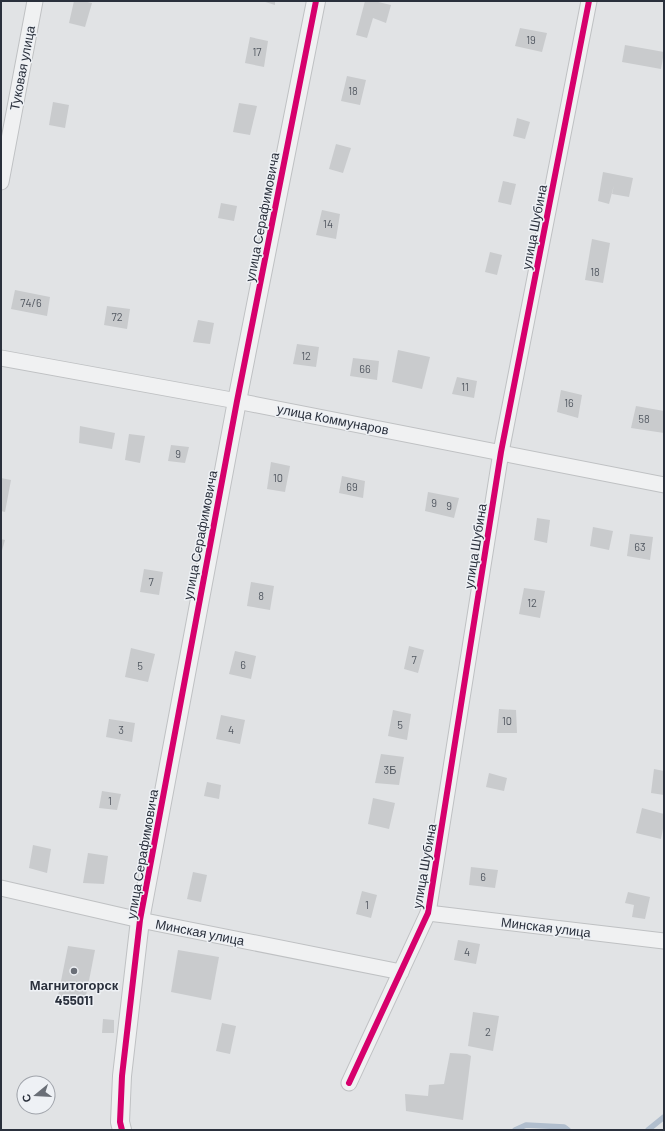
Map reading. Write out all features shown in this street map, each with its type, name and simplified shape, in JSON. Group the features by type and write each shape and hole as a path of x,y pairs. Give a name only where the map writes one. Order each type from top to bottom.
{"street":[{"name":"Туковая улица","path":"1,182 35,1"},
{"name":"улица Серафимовича","path":"122,1130 120,1122 122,1076 140,920 237,401 316,1"},
{"name":"улица Шубина","path":"349,1083 428,913 501,452 589,1"},
{"name":"улица Коммунаров","path":"1,358 237,401 664,485"},
{"name":"Минская улица","path":"1,888 140,920 401,972"},
{"name":"Минская улица","path":"428,913 664,941"}],"building":[{"path":"74,1 92,3 85,27 69,23"},
{"path":"262,1 275,1 275,5"},
{"path":"365,1 374,1 391,5 386,23 373,18 367,38 356,35"},
{"path":"520,28 547,33 542,52 515,46"},
{"path":"250,37 268,41 264,67 245,63"},
{"path":"625,45 664,52 661,69 622,62"},
{"path":"347,76 366,80 360,105 341,101"},
{"path":"53,102 69,105 65,128 49,125"},
{"path":"239,103 257,106 250,135 233,132"},
{"path":"517,118 530,122 525,139 513,136"},
{"path":"336,144 351,148 343,173 329,169"},
{"path":"603,172 633,178 629,197 612,194 614,185 609,204 598,201"},
{"path":"503,181 516,184 511,205 498,202"},
{"path":"221,203 237,206 234,221 218,218"},
{"path":"322,210 340,214 336,239 316,235"},
{"path":"592,239 610,243 603,283 585,280"},
{"path":"490,252 502,255 497,275 485,272"},
{"path":"15,290 50,297 47,316 11,309"},
{"path":"107,306 130,309 127,329 104,325"},
{"path":"198,320 214,323 210,344 193,342"},
{"path":"297,344 319,347 316,367 293,364"},
{"path":"398,350 430,357 422,389 392,382"},
{"path":"353,358 379,361 377,380 350,376"},
{"path":"457,377 477,381 474,398 452,394"},
{"path":"561,390 582,395 578,418 557,412"},
{"path":"636,406 664,411 664,433 631,428"},
{"path":"80,426 115,433 112,449 79,443"},
{"path":"129,434 145,436 140,463 125,460"},
{"path":"171,445 189,447 185,463 168,461"},
{"path":"271,462 290,466 285,492 267,489"},
{"path":"342,476 365,481 363,498 339,493"},
{"path":"1,478 11,480 5,512 1,511"},
{"path":"428,492 459,498 454,518 425,511"},
{"path":"537,518 550,520 547,543 534,540"},
{"path":"593,527 613,531 609,550 590,546"},
{"path":"630,534 653,537 650,560 627,556"},
{"path":"1,539 5,540 1,554"},
{"path":"144,569 163,572 159,595 140,592"},
{"path":"251,582 274,586 270,610 247,606"},
{"path":"524,588 545,591 540,618 519,614"},
{"path":"409,646 424,650 418,673 404,669"},
{"path":"131,648 155,654 148,682 125,677"},
{"path":"235,651 256,656 251,679 229,674"},
{"path":"499,709 516,710 517,733 497,733"},
{"path":"393,710 411,714 407,740 388,736"},
{"path":"221,715 245,720 240,744 216,739"},
{"path":"109,719 135,723 132,742 106,737"},
{"path":"381,754 404,757 399,785 375,783"},
{"path":"654,769 664,771 664,795 651,793"},
{"path":"489,773 507,778 504,791 486,787"},
{"path":"207,782 221,785 219,799 204,796"},
{"path":"102,791 121,794 117,810 99,808"},
{"path":"373,798 395,803 389,829 368,824"},
{"path":"642,808 664,814 661,839 636,833"},
{"path":"33,845 51,849 47,873 29,868"},
{"path":"88,853 108,856 104,884 83,883"},
{"path":"471,867 498,870 495,888 469,885"},
{"path":"193,872 207,875 201,902 187,899"},
{"path":"362,891 377,895 371,918 356,914"},
{"path":"628,892 650,897 645,919 632,917 634,905 625,903"},
{"path":"458,940 480,944 476,964 454,960"},
{"path":"68,946 95,950 85,1001 58,996"},
{"path":"178,950 219,957 211,1000 171,992"},
{"path":"473,1012 499,1016 493,1051 468,1046"},
{"path":"103,1019 114,1020 114,1033 102,1033"},
{"path":"222,1023 236,1026 230,1054 216,1051"},
{"path":"450,1053 467,1054 471,1056 463,1120 406,1111 405,1094 428,1096 429,1085 444,1084"}],"waterway":[{"path":"648,1130 664,1117"},
{"path":"515,1130 526,1125 564,1127 568,1130"}],"cycle path":[{"path":"122,1130 120,1122 122,1076 140,920 237,401 316,1"},
{"path":"349,1083 428,913 501,452 589,1"}],"place":[{"name":"Магнитогорск 455011","path":"74,971"}]}
